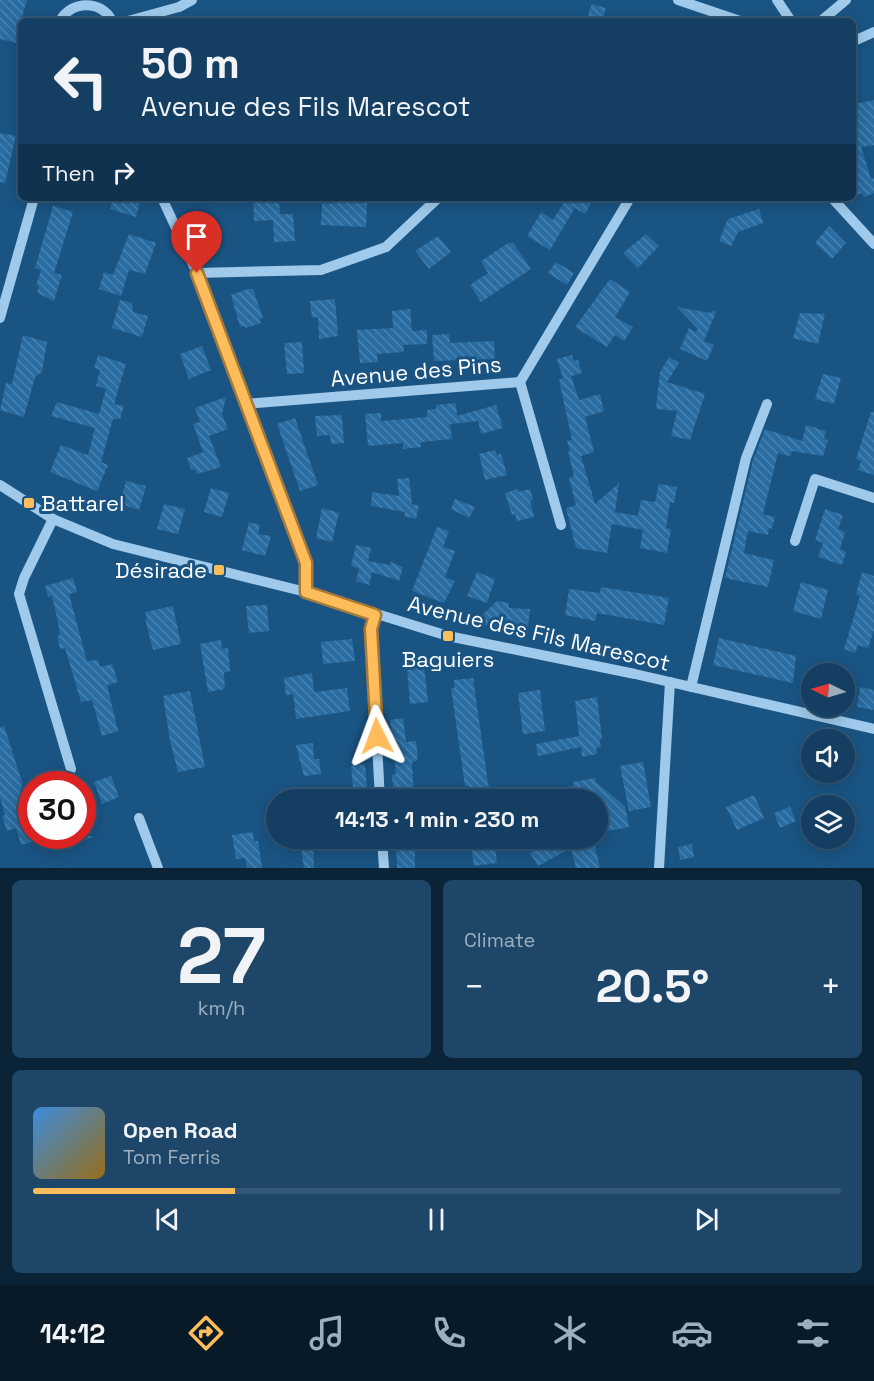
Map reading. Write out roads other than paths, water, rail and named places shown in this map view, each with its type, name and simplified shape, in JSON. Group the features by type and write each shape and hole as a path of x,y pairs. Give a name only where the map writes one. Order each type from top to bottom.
{"street":[{"path":"139,18 179,7 192,0"},
{"path":"678,0 731,18"},
{"path":"777,0 789,18"},
{"path":"823,18 846,0"},
{"path":"65,4 96,4 104,9 110,18"},
{"path":"856,40 874,33"},
{"path":"0,318 33,201"},
{"path":"163,201 197,273 244,404 306,563 306,592"},
{"path":"197,273 321,270 386,247 435,201"},
{"name":"Avenue des Pins","path":"244,404 520,382 628,201"},
{"path":"835,201 874,244"},
{"path":"520,382 561,525"},
{"path":"691,687 746,458 767,404"},
{"path":"795,541 815,479 874,498"},
{"name":"Avenue des Fils Marescot","path":"0,485 53,519 113,544 306,592 448,636 670,682 874,729"},
{"path":"53,519 24,578 20,594 71,768"},
{"path":"375,615 371,629 379,789"},
{"path":"659,868 670,682"},
{"path":"139,818 158,868"},
{"path":"383,849 384,868"}],"place":[{"name":"Battarel","path":"29,503"},
{"name":"Désirade","path":"219,570"},
{"name":"Baguiers","path":"448,636"}]}
